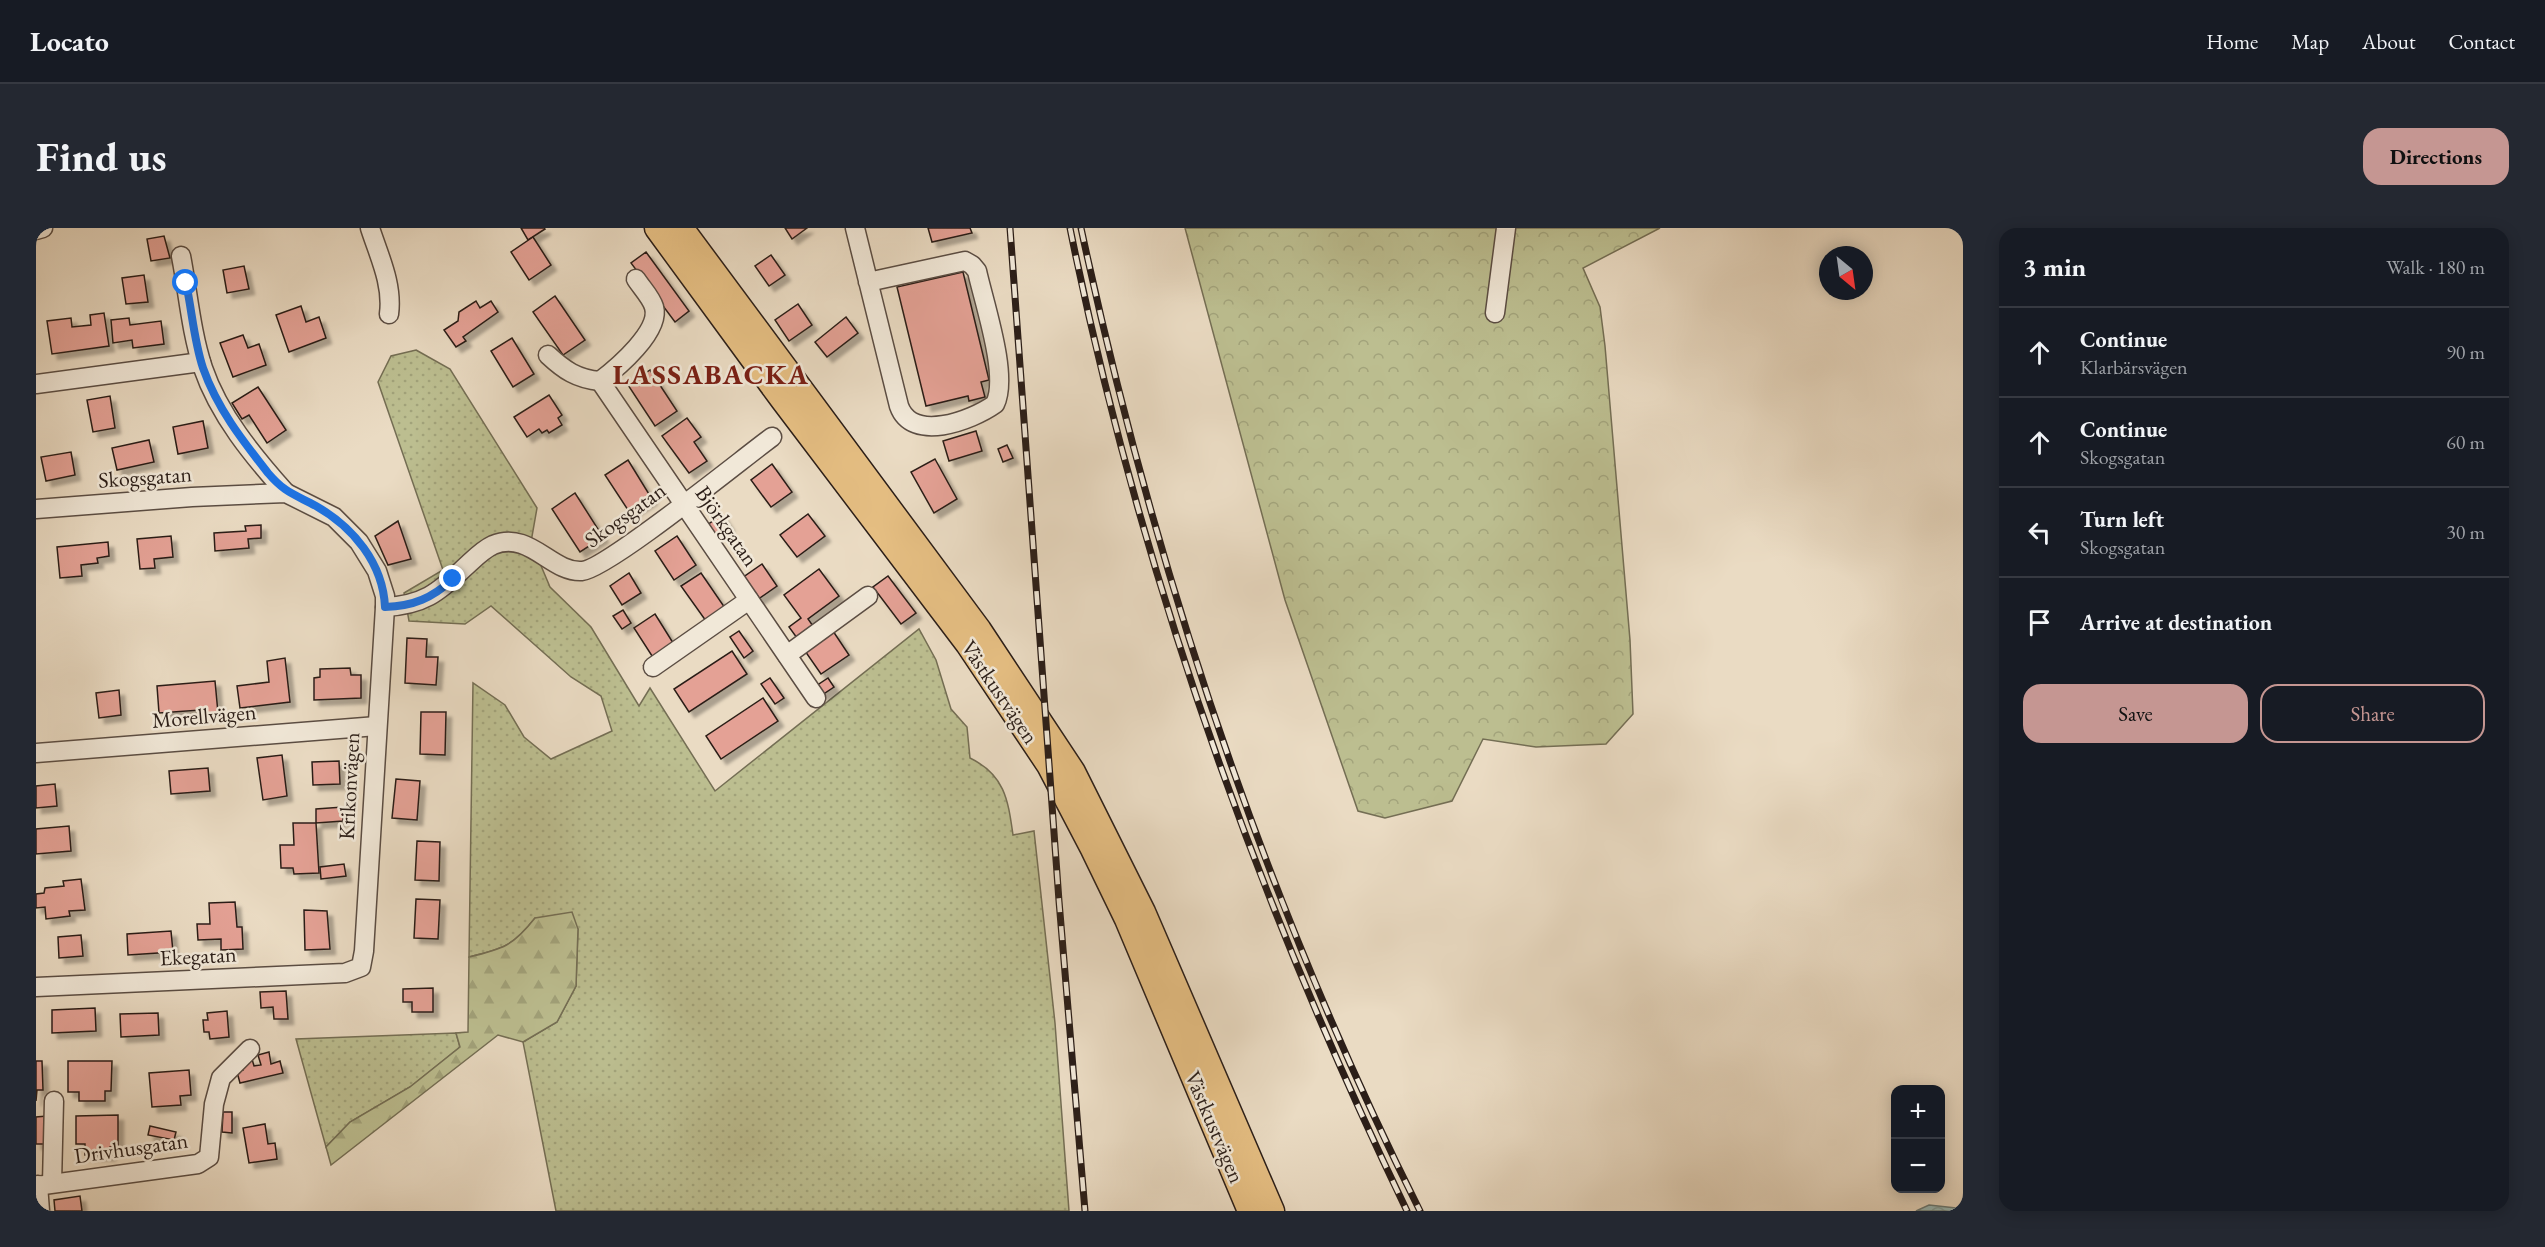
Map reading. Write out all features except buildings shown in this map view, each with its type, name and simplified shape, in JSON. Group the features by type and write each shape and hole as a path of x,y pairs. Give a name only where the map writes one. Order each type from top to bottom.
{"main road":[{"name":"Västkustvägen","path":"657,228 783,400 968,644 1049,765 1127,919 1250,1211"},
{"name":"Västkustvägen","path":"681,228 984,638 1073,772 1143,912 1272,1211"}],"street":[{"path":"36,230 43,228"},
{"path":"369,228 387,280 389,314"},
{"path":"855,228 868,282 898,406 906,420 912,424 928,427 973,417 995,404 1001,384 999,366 977,271 972,265 965,261 868,282"},
{"path":"1495,313 1506,228"},
{"path":"181,256 201,362 227,420 286,493 334,518 359,542 377,571 385,596 385,607"},
{"path":"548,355 572,374 586,380 600,381 628,356 651,326 654,307 636,279"},
{"path":"36,384 201,362"},
{"name":"Björkgatan","path":"600,381 816,698"},
{"name":"Skogsgatan","path":"385,607 402,606 427,599 438,593 474,558 494,544 527,546 568,569 580,571 592,569 772,437"},
{"name":"Skogsgatan","path":"36,509 286,493"},
{"path":"786,655 868,596"},
{"path":"653,667 749,600"},
{"name":"Krikonvägen","path":"360,967 364,951 385,607"},
{"name":"Morellvägen","path":"36,753 377,726"},
{"name":"Ekegatan","path":"36,987 345,973 360,967"},
{"name":"Drivhusgatan","path":"42,1185 198,1164 209,1157 214,1104 221,1078 250,1049"},
{"path":"40,1211 54,1101"}],"green space":[{"path":"1185,228 1660,228 1583,268 1600,307 1605,346 1630,640 1633,714 1606,744 1536,747 1483,739 1452,801 1385,818 1358,811 1285,600"},
{"path":"416,350 450,369 537,508 531,542 550,587 591,627 639,706 650,688 715,791 919,629 936,660 951,709 967,727 970,758 991,772 1003,790 1013,835 1034,831 1055,1023 1069,1211 556,1211 523,1042 557,1022 576,986 578,929 535,918 513,941 499,949 469,957 473,683 505,705 524,737 551,759 612,731 601,696 571,677 491,606 465,624 409,621 404,593 443,570 378,382 391,356"},
{"path":"572,912 578,929 576,986 557,1022 523,1042 498,1035 331,1165 326,1147 350,1122 410,1087 460,1047 456,1033 468,1032 469,957 499,949 513,941 535,918"},
{"path":"456,1033 460,1047 410,1087 350,1122 326,1147 296,1039"}],"water":[{"path":"1929,1205 1956,1208 1958,1211 1916,1211"}],"railway":[{"path":"1010,228 1059,901 1085,1211"},
{"path":"1070,228 1098,355 1131,481 1167,606 1208,730 1252,852 1300,973 1407,1211"},
{"path":"1081,228 1110,355 1143,481 1179,606 1219,730 1263,853 1311,974 1420,1211"}],"district":[{"name":"LASSABACKA","path":"711,374"}],"route":[{"path":"186,283 203,369 227,420 286,493 317,507 334,518 359,542 377,571 385,596 385,607 414,604 427,599 438,593 453,579"}]}
